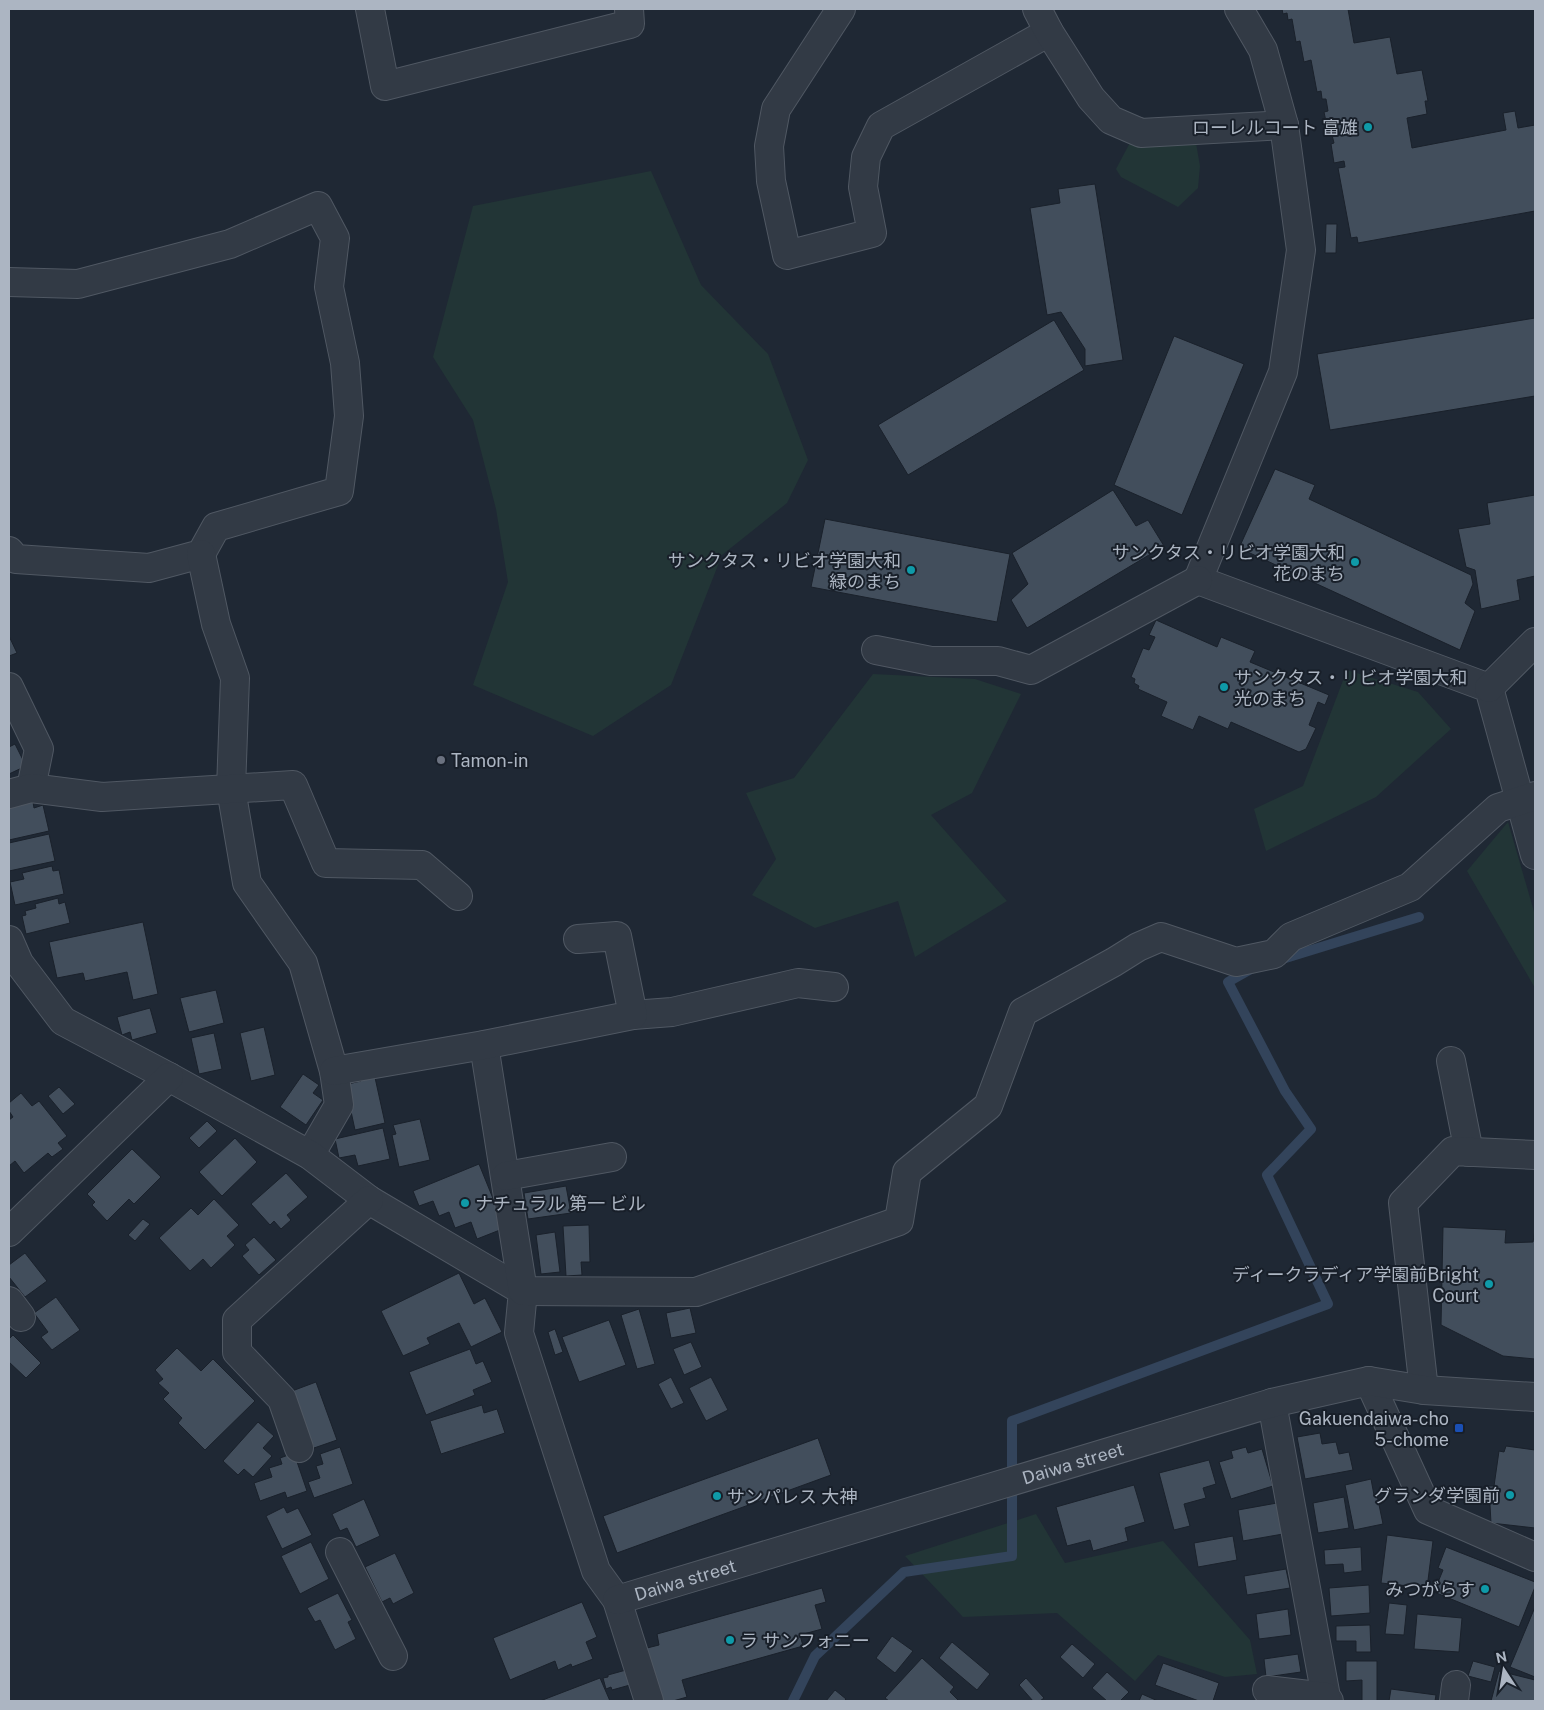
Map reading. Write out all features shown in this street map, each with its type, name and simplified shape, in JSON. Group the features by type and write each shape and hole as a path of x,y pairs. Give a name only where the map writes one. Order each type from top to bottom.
{"street":[{"path":"370,9 385,86 630,24 629,9"},
{"path":"841,9 776,108 769,146 771,181 787,255 872,233 863,187 866,157 881,126 1043,20 1091,98 1111,120 1141,133 1284,125"},
{"path":"876,650 932,661 998,660 1031,670 1198,580 1283,372 1301,250 1284,125 1263,50 1239,9"},
{"path":"9,282 78,284 230,244 318,206 335,238 328,287 345,363 349,416 338,491 216,527 201,554 216,624 235,678 231,789 247,883 303,963 334,1071 339,1105 310,1156"},
{"path":"9,550 16,559 149,568 201,554"},
{"path":"1198,580 1489,688"},
{"path":"1489,688 1535,642"},
{"path":"9,687 39,749 20,791 102,798 293,785 326,863 422,865 458,896"},
{"path":"1489,688 1527,798 1535,855"},
{"path":"9,940 19,963 63,1021 169,1077 310,1156 369,1200 523,1292 696,1292 899,1221 907,1172 988,1106 1023,1012 1138,947 1160,937 1236,962 1274,954 1291,936 1410,887 1498,808 1527,798"},
{"path":"578,939 617,936 633,1016"},
{"path":"334,1071 633,1016 672,1012 798,982 834,987"},
{"path":"484,1044 523,1292 519,1333 596,1571 617,1600 649,1701"},
{"path":"1451,1061 1469,1152"},
{"path":"9,1232 169,1077"},
{"path":"1424,1390 1403,1203 1453,1151 1535,1154"},
{"path":"506,1176 612,1157"},
{"path":"299,1448 282,1400 238,1352 237,1320 369,1200"},
{"path":"1369,1380 1428,1510 1535,1557"},
{"name":"Daiwa street","path":"617,1600 1272,1403 1369,1380 1424,1390 1535,1397"},
{"path":"1266,1690 1328,1699 1272,1403"},
{"path":"340,1552 393,1656"}],"shaded area":[{"path":"1133,137 1196,143 1200,166 1198,188 1178,207 1121,177 1116,169"},
{"path":"651,171 701,285 768,354 808,460 787,503 722,555 671,685 593,736 473,685 508,582 496,509 473,420 433,357 473,206"},
{"path":"1347,670 1418,692 1451,729 1376,797 1266,851 1254,809 1303,786"},
{"path":"873,674 975,679 1021,694 972,793 931,815 1007,901 915,957 898,901 815,928 752,895 776,859 746,793 794,778"},
{"path":"1508,822 1535,915 1535,988 1467,871"},
{"path":"1036,1514 1065,1563 1163,1541 1250,1640 1257,1674 1225,1677 1158,1655 1135,1681 1057,1613 963,1617 905,1556"}],"building":[{"name":"ローレルコート 富雄","path":"1282,9 1348,9 1354,43 1390,37 1397,74 1422,70 1428,101 1425,101 1427,114 1407,118 1412,148 1506,130 1503,113 1515,111 1518,128 1535,125 1535,211 1358,243 1357,237 1351,238 1338,168 1345,167 1344,161 1334,163 1331,144 1334,143 1331,131 1328,131 1324,112 1328,111 1326,99 1322,99 1321,91 1317,92 1311,60 1304,62 1300,41 1296,42 1292,19 1288,20 1287,13 1283,14"},
{"path":"1095,184 1123,360 1085,366 1085,349 1061,312 1047,315 1030,208 1060,203 1058,189"},
{"path":"1326,224 1337,224 1336,253 1325,253"},
{"path":"1535,318 1535,396 1330,430 1317,354"},
{"path":"1054,320 1084,370 908,475 878,425"},
{"path":"1174,336 1244,364 1182,515 1114,485"},
{"name":"サンクタス・リビオ学園大和 花のまち","path":"1275,469 1315,485 1309,499 1471,575 1473,584 1465,603 1475,611 1460,650 1239,548"},
{"path":"1113,490 1136,526 1148,520 1164,546 1027,628 1011,600 1028,584 1012,553"},
{"path":"1535,495 1535,576 1517,580 1520,600 1481,609 1475,570 1466,567 1458,529 1490,524 1487,503"},
{"name":"サンクタス・リビオ学園大和 緑のまち","path":"825,519 1010,554 997,622 811,587"},
{"name":"サンクタス・リビオ学園大和 光のまち","path":"1156,620 1217,647 1221,637 1255,651 1250,662 1329,695 1325,705 1318,702 1309,725 1316,728 1306,749 1299,752 1231,722 1228,729 1199,716 1193,730 1161,716 1167,702 1138,689 1139,686 1134,683 1135,679 1131,677 1143,648 1149,650 1155,637 1149,635"},
{"path":"9,636 17,653 9,656"},
{"path":"15,744 26,766 9,774 9,747"},
{"path":"33,802 34,808 43,805 49,831 9,840 9,808"},
{"path":"49,834 55,861 9,871 9,843"},
{"path":"52,866 53,871 59,870 64,894 15,905 10,882 24,879 22,873"},
{"path":"58,898 59,904 65,902 70,923 26,934 22,916 26,915 25,911 36,908 35,904"},
{"path":"143,922 158,994 133,1000 127,972 85,981 83,973 57,978 49,942"},
{"path":"216,990 224,1023 189,1032 180,998"},
{"path":"150,1008 157,1033 132,1040 130,1032 122,1035 117,1017"},
{"path":"264,1027 275,1075 251,1081 240,1033"},
{"path":"214,1033 222,1069 199,1074 191,1038"},
{"path":"374,1073 385,1123 355,1130 349,1102 348,1084 361,1081 360,1076"},
{"path":"303,1074 319,1085 313,1093 323,1100 306,1125 280,1107"},
{"path":"59,1087 75,1104 63,1114 48,1096"},
{"path":"21,1093 32,1106 39,1101 67,1136 58,1143 63,1149 52,1157 48,1153 24,1173 15,1161 9,1166 9,1120 13,1117 9,1111 9,1103"},
{"path":"420,1119 430,1160 399,1167 392,1135 396,1134 393,1125"},
{"path":"207,1121 217,1131 199,1148 189,1138"},
{"path":"383,1128 390,1159 358,1166 355,1155 339,1158 335,1139"},
{"path":"235,1138 257,1162 222,1196 199,1172"},
{"path":"132,1149 161,1177 134,1204 129,1199 107,1221 92,1205 95,1202 87,1194"},
{"name":"ナチュラル 第一 ビル","path":"479,1164 505,1228 477,1239 471,1222 455,1228 449,1212 439,1216 433,1201 419,1206 413,1191"},
{"path":"286,1173 308,1197 287,1215 291,1220 281,1229 274,1221 270,1225 251,1204"},
{"path":"566,1186 571,1213 528,1219 524,1193"},
{"path":"214,1199 239,1225 227,1236 235,1245 211,1268 203,1259 190,1271 159,1238 191,1208 198,1215"},
{"path":"143,1219 150,1224 135,1241 128,1235"},
{"path":"589,1225 590,1262 581,1262 582,1275 566,1276 563,1226"},
{"name":"ディークラディア学園前Bright Court","path":"1443,1227 1506,1230 1505,1243 1533,1242 1535,1230 1535,1359 1503,1356 1441,1325"},
{"path":"555,1232 560,1272 541,1274 536,1235"},
{"path":"254,1237 276,1260 259,1275 242,1256 249,1250 245,1245"},
{"path":"25,1253 47,1281 25,1297 9,1277 9,1265"},
{"path":"459,1273 474,1304 485,1298 502,1332 471,1347 459,1323 427,1338 430,1344 403,1356 381,1311"},
{"path":"56,1297 80,1330 52,1350 41,1337 48,1332 34,1313"},
{"path":"690,1308 696,1333 671,1338 666,1313"},
{"path":"639,1309 655,1364 637,1369 621,1315"},
{"path":"609,1320 626,1365 579,1382 562,1337"},
{"path":"555,1329 563,1352 555,1355 548,1332"},
{"path":"13,1335 41,1363 26,1378 9,1362 9,1339"},
{"path":"691,1342 702,1367 684,1375 673,1349"},
{"path":"177,1348 201,1371 213,1359 255,1401 205,1450 178,1423 182,1418 163,1399 169,1393 158,1383 163,1379 155,1370"},
{"path":"470,1349 476,1364 483,1361 492,1382 473,1390 475,1395 426,1415 409,1372"},
{"path":"671,1377 684,1403 671,1409 658,1384"},
{"path":"711,1377 728,1410 706,1421 689,1388"},
{"path":"316,1382 337,1440 314,1448 292,1391"},
{"path":"482,1405 484,1413 497,1409 505,1433 441,1454 430,1421"},
{"path":"258,1422 274,1436 263,1448 272,1456 253,1477 244,1469 238,1475 223,1461"},
{"path":"1320,1433 1322,1444 1336,1442 1339,1454 1349,1452 1353,1470 1305,1479 1297,1437"},
{"name":"サンパレス 大神","path":"818,1438 831,1475 617,1553 603,1516"},
{"name":"グランダ学園前","path":"1506,1446 1535,1450 1535,1528 1491,1523 1490,1505 1483,1504 1484,1486 1494,1486 1499,1451 1504,1452"},
{"path":"340,1447 353,1484 314,1498 308,1482 320,1478 316,1466 323,1464 320,1454"},
{"path":"1246,1447 1248,1453 1262,1449 1273,1486 1231,1499 1219,1462 1233,1458 1231,1451"},
{"path":"294,1453 307,1491 287,1498 285,1492 260,1501 254,1483 272,1477 269,1468 282,1464 280,1458"},
{"path":"1209,1460 1216,1484 1203,1488 1206,1498 1184,1504 1190,1526 1174,1530 1159,1473"},
{"path":"1371,1479 1374,1495 1377,1495 1383,1524 1354,1530 1345,1485"},
{"path":"1134,1485 1145,1522 1125,1528 1128,1541 1093,1551 1090,1540 1067,1546 1056,1507"},
{"path":"1344,1497 1349,1528 1318,1533 1313,1503"},
{"path":"364,1499 380,1536 356,1547 347,1528 340,1531 332,1514"},
{"path":"1277,1503 1283,1534 1243,1541 1238,1510"},
{"path":"284,1507 287,1513 298,1508 312,1535 282,1549 266,1516"},
{"path":"1387,1535 1433,1541 1427,1588 1381,1583"},
{"path":"1233,1536 1237,1560 1198,1567 1194,1543"},
{"path":"311,1542 329,1579 300,1594 281,1556"},
{"path":"1361,1547 1362,1571 1344,1573 1343,1564 1325,1565 1324,1550"},
{"name":"みつがらす","path":"1446,1547 1535,1582 1535,1587 1519,1627 1434,1592 1443,1570 1438,1568"},
{"path":"395,1553 414,1593 393,1604 390,1598 382,1602 365,1567"},
{"path":"1286,1569 1290,1588 1247,1595 1244,1576"},
{"path":"1369,1585 1370,1613 1331,1616 1329,1588"},
{"name":"ラ サンフォニー","path":"822,1588 826,1602 815,1605 822,1629 800,1635 803,1646 682,1680 687,1697 673,1701 657,1701 643,1649 659,1645 657,1634"},
{"path":"338,1593 352,1620 348,1622 356,1639 335,1650 320,1620 315,1622 307,1608"},
{"path":"582,1602 597,1637 586,1642 593,1659 572,1667 571,1664 558,1670 555,1661 510,1680 493,1638"},
{"path":"1389,1603 1407,1605 1404,1635 1385,1634"},
{"path":"1535,1607 1535,1677 1510,1667"},
{"path":"1288,1609 1291,1635 1259,1639 1256,1614"},
{"path":"1417,1614 1462,1618 1459,1652 1414,1649"},
{"path":"1370,1625 1371,1652 1356,1652 1356,1641 1336,1641 1336,1626"},
{"path":"892,1636 913,1651 895,1673 876,1658"},
{"path":"952,1642 990,1674 977,1690 939,1658"},
{"path":"1072,1644 1095,1664 1083,1678 1060,1657"},
{"path":"1298,1654 1301,1672 1266,1677 1264,1659"},
{"path":"922,1658 954,1687 950,1692 957,1701 889,1701 885,1698"},
{"path":"1346,1661 1377,1661 1377,1701 1362,1701 1362,1680 1346,1681"},
{"path":"1473,1661 1495,1667 1491,1682 1468,1676"},
{"path":"1163,1663 1219,1683 1213,1701 1199,1701 1155,1685"},
{"path":"626,1670 630,1685 612,1690 611,1687 606,1689 603,1678"},
{"path":"1499,1671 1535,1680 1535,1701 1491,1701"},
{"path":"1107,1672 1129,1692 1120,1701 1107,1701 1092,1688"},
{"path":"600,1678 610,1701 540,1701"},
{"path":"1026,1678 1044,1698 1040,1701 1033,1701 1019,1685"},
{"path":"1391,1689 1436,1695 1435,1701 1389,1701"},
{"path":"835,1690 846,1699 844,1701 826,1701"},
{"path":"1142,1694 1158,1701 1139,1701"}],"waterway":[{"path":"1279,960 1419,917"},
{"path":"793,1701 815,1656 904,1572 1012,1556 1012,1421 1328,1304 1267,1175 1311,1129 1285,1091 1228,982 1251,969"}],"place":[{"name":"ローレルコート 富雄","path":"1368,127"},
{"name":"サンクタス・リビオ学園大和 花のまち","path":"1355,562"},
{"name":"サンクタス・リビオ学園大和 緑のまち","path":"911,570"},
{"name":"サンクタス・リビオ学園大和 光のまち","path":"1224,687"},
{"name":"Tamon-in","path":"441,760"},
{"name":"ナチュラル 第一 ビル","path":"465,1203"},
{"name":"ディークラディア学園前Bright Court","path":"1489,1284"},
{"name":"Gakuendaiwa-cho 5-chome","path":"1459,1428"},
{"name":"グランダ学園前","path":"1510,1495"},
{"name":"サンパレス 大神","path":"717,1496"},
{"name":"みつがらす","path":"1485,1589"},
{"name":"ラ サンフォニー","path":"730,1640"}]}
